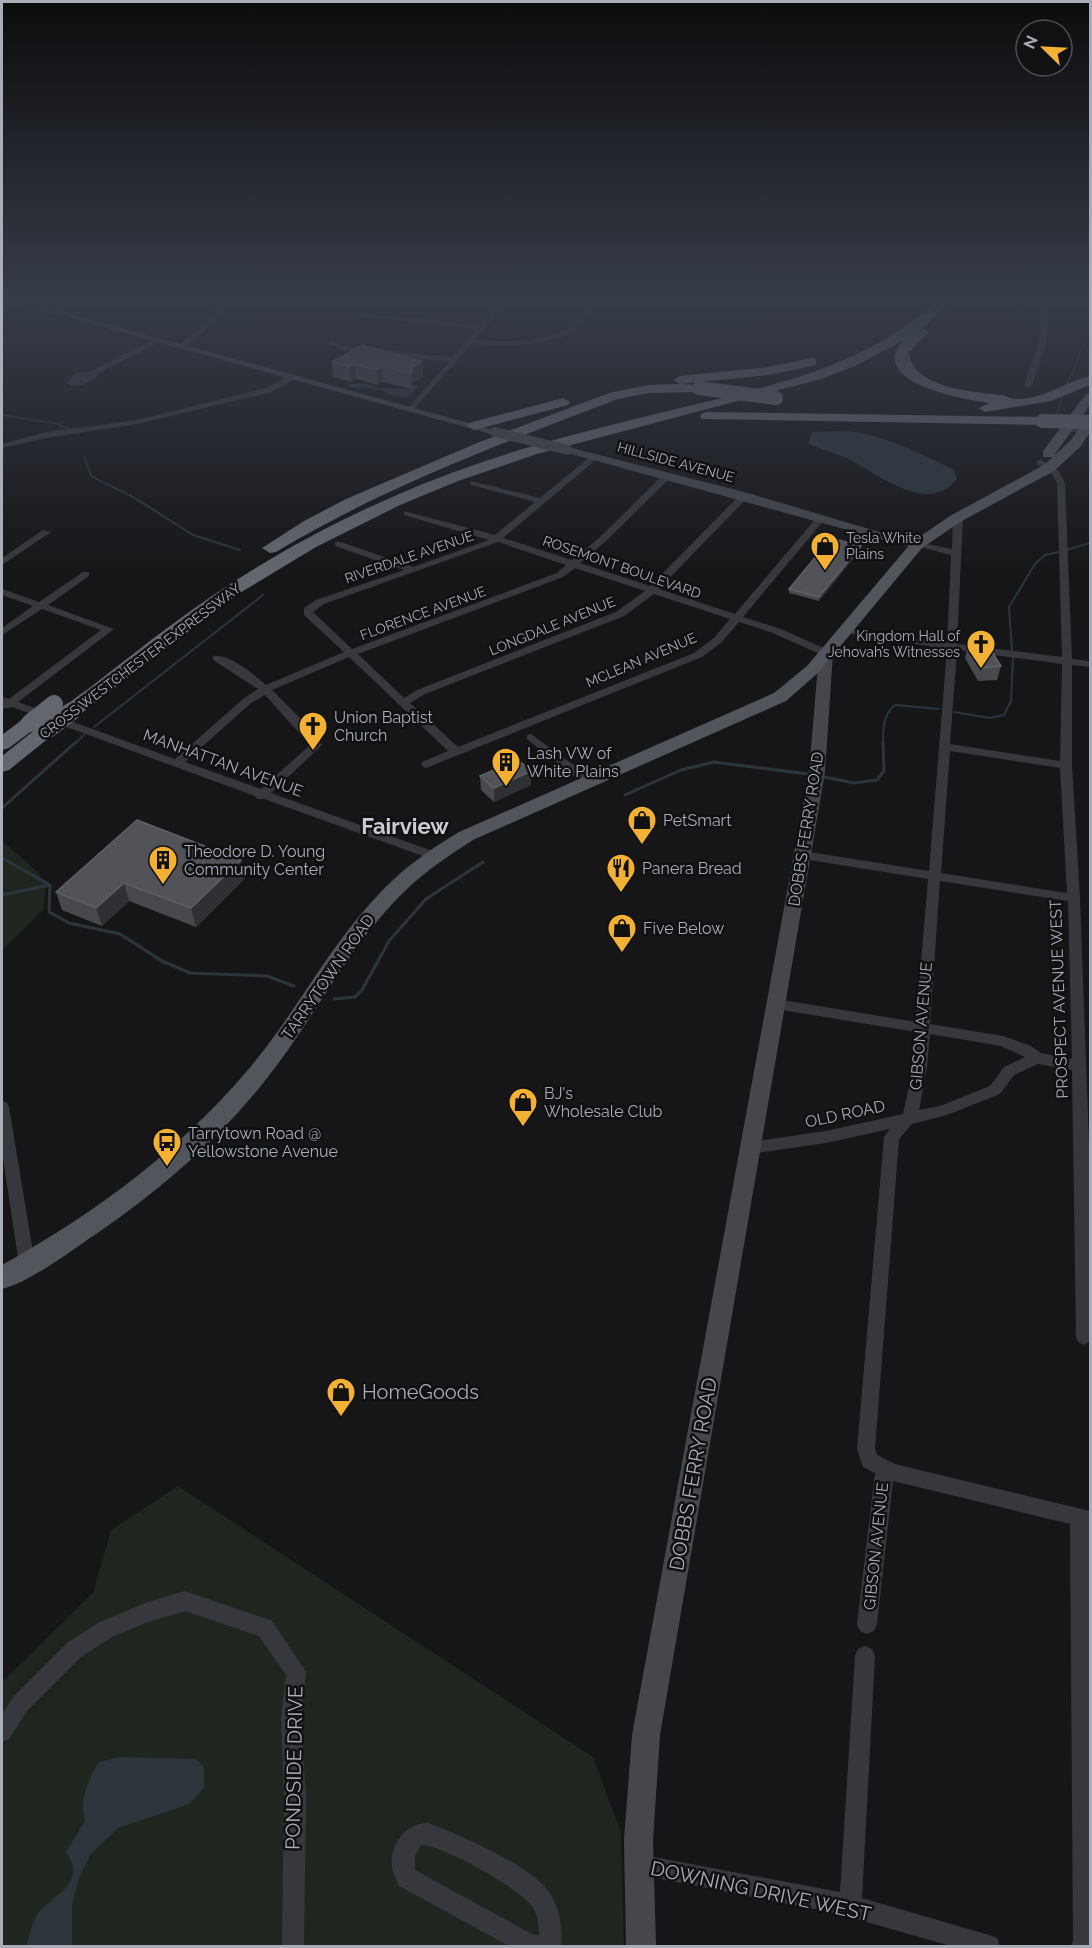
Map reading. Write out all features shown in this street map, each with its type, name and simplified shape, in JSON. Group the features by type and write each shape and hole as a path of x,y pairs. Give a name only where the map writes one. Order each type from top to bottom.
{"highway":[{"path":"474,426 609,391"},
{"path":"233,573 288,536 329,514 453,459 621,394 640,391"},
{"path":"721,391 782,399"},
{"name":"CROSS WESTCHESTER EXPRESSWAY","path":"2,766 39,726 173,614 233,573 335,517 450,468 547,437 725,391"},
{"name":"CROSS WESTCHESTER EXPRESSWAY","path":"63,707 210,605 308,544 430,487 503,460 573,444 761,391"},
{"path":"949,391 983,399 1026,400 1058,395"},
{"path":"810,402 876,410 941,411 1008,405 1058,395 1067,391"},
{"path":"573,444 677,419 725,415 1042,421 1089,427"},
{"name":"CROSS WESTCHESTER EXPRESSWAY","path":"2,744 39,726"}],"main road":[{"name":"HILLSIDE AVENUE","path":"340,391 495,432 573,444 595,457 668,475 917,545"},
{"name":"TARRYTOWN ROAD","path":"1045,465 1090,397"},
{"name":"TARRYTOWN ROAD","path":"2,1278 120,1204 185,1153 212,1127 269,1060 365,920 399,886 434,856 466,836 769,703 799,683 917,545 958,517 1031,476 1089,427"},
{"name":"DOBBS FERRY ROAD","path":"641,1947 637,1812 646,1735 817,772 826,653"}],"street":[{"path":"2,446 46,435 137,422 266,391"},
{"path":"411,410 428,391"},
{"path":"1068,429 1089,427"},
{"name":"RIVERDALE AVENUE","path":"352,654 308,613 311,607 482,547 497,539 595,457"},
{"name":"PROSPECT AVENUE WEST","path":"1045,465 1060,477 1061,483 1067,660 1066,765 1074,897 1084,1337"},
{"name":"FLORENCE AVENUE","path":"178,762 247,701 299,673 560,575 573,566 668,475"},
{"path":"474,483 542,501"},
{"name":"LONGDALE AVENUE","path":"403,703 421,692 620,614 651,591 744,496"},
{"name":"ROSEMONT BOULEVARD","path":"407,513 497,539 573,566 777,631 826,653"},
{"name":"GIBSON AVENUE","path":"867,1624 885,1469 869,1461 866,1449 892,1137 908,1119 914,1105 920,1067 952,646 958,517"},
{"name":"MCLEAN AVENUE","path":"426,764 698,654 718,640 821,518"},
{"path":"2,562 45,532"},
{"path":"338,544 413,570"},
{"path":"917,545 958,553"},
{"path":"2,632 86,574"},
{"path":"2,592 109,629 4,704"},
{"path":"845,630 1090,664"},
{"path":"352,654 456,752"},
{"path":"217,658 253,678 296,718 316,746 261,796"},
{"name":"MANHATTAN AVENUE","path":"4,704 178,762 261,796 434,856"},
{"path":"531,737 589,782"},
{"path":"944,747 1066,765"},
{"path":"803,855 1074,897"},
{"path":"776,1004 1003,1041 1026,1050 1037,1058 1079,1066"},
{"name":"OLD ROAD","path":"750,1148 826,1137 958,1106 995,1090 1009,1071 1037,1058"},
{"path":"3,1108 27,1264"},
{"path":"885,1469 1084,1519 1084,1942 1082,1947"},
{"name":"PONDSIDE DRIVE","path":"2,1732 20,1704 46,1675 75,1649 107,1629 148,1612 185,1601 265,1628 296,1672 291,1719 295,1797 293,1947"},
{"path":"850,1907 865,1656"},
{"path":"536,1947 407,1878 403,1864 404,1853 414,1836 429,1834 483,1859 534,1890 547,1910 552,1923 550,1947"},
{"name":"DOWNING DRIVE WEST","path":"637,1865 850,1907 989,1947"}],"shaded area":[{"path":"382,391 414,391 406,397 394,396"},
{"path":"847,431 875,436 915,451 953,469 957,478 946,489 934,493 920,493 890,483 851,460 808,444 812,432"},
{"path":"2,841 40,874 46,887 43,910 2,950"},
{"path":"178,1486 593,1757 621,1833 624,1946 2,1946 2,1682 93,1593 111,1530"},
{"path":"120,1757 196,1759 204,1767 204,1788 189,1804 118,1828 90,1855 79,1878 72,1905 72,1946 26,1946 35,1918 70,1882 73,1874 72,1864 66,1852 85,1821 84,1797 91,1776 99,1762"}],"building":[{"name":"Tesla White Plains","path":"831,538 861,546 819,597 789,589"},
{"path":"968,645 988,645 1001,666 981,668"},
{"path":"518,760 531,771 494,788 480,776"},
{"name":"Theodore D. Young Community Center","path":"137,820 241,860 191,908 124,883 96,908 56,892"}],"waterway":[{"path":"1060,415 1057,413 1063,395"},
{"path":"2,415 58,424 69,429"},
{"path":"84,456 91,476 133,497"},
{"path":"130,495 193,535 240,550"},
{"path":"1066,550 1090,543"},
{"path":"1012,650 1009,607 1035,564 1045,555 1059,552"},
{"path":"94,727 263,595"},
{"path":"954,712 990,718 1004,715 1011,701 1013,657"},
{"path":"883,743 886,718 895,705 939,709"},
{"path":"74,744 84,735"},
{"path":"2,808 76,742"},
{"path":"824,777 854,783 877,780 884,771 883,743"},
{"path":"625,795 681,770 714,762 808,774"},
{"path":"2,858 50,885"},
{"path":"334,999 355,997 362,990 389,941 426,899 483,862"},
{"path":"2,895 50,885"},
{"path":"50,885 49,912 69,923 120,934 162,961 190,973 267,976 294,986"}],"place":[{"name":"Tesla White Plains","path":"825,572"},
{"name":"Kingdom Hall of Jehovah’s Witnesses","path":"981,670"},
{"name":"Union Baptist Church","path":"313,752"},
{"name":"Lash VW of White Plains","path":"506,788"},
{"name":"PetSmart","path":"642,846"},
{"name":"Theodore D. Young Community Center","path":"163,886"},
{"name":"Panera Bread","path":"621,894"},
{"name":"Five Below","path":"622,954"},
{"name":"BJ's Wholesale Club","path":"523,1128"},
{"name":"Tarrytown Road @ Yellowstone Avenue","path":"167,1168"},
{"name":"HomeGoods","path":"341,1418"}],"district":[{"name":"Fairview","path":"405,826"}]}
